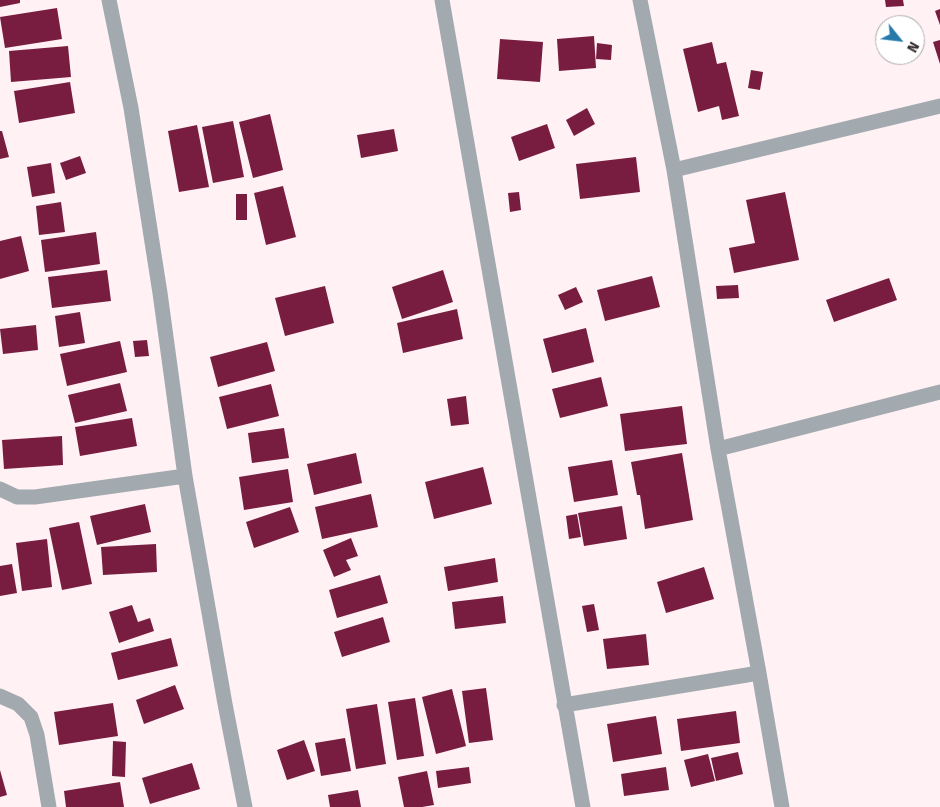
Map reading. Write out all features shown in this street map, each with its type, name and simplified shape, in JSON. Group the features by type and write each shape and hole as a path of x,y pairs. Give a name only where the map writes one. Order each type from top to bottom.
{"street":[{"path":"109,0 131,108 160,293 185,476 245,807"},
{"path":"442,0 583,807"},
{"path":"640,0 674,170 718,449 782,807"},
{"path":"674,170 940,106"},
{"path":"718,449 940,392"},
{"path":"0,489 17,497 35,498 185,476"},
{"path":"564,705 759,673"},
{"path":"0,696 18,704 31,717 37,735 49,807"}],"building":[{"path":"0,0 20,0 20,3 0,7"},
{"path":"885,0 903,0 904,6 886,7"},
{"path":"57,8 62,39 5,48 0,17"},
{"path":"940,9 940,25 935,11"},
{"path":"594,36 596,68 559,71 557,39"},
{"path":"500,39 543,42 540,82 497,79"},
{"path":"940,40 940,64 933,42"},
{"path":"712,42 717,64 726,62 739,116 722,120 719,106 698,112 683,49"},
{"path":"597,43 612,45 611,60 596,59"},
{"path":"68,46 71,77 11,82 9,51"},
{"path":"751,70 763,72 760,90 748,88"},
{"path":"70,82 75,113 19,123 14,91"},
{"path":"587,108 595,124 574,136 566,120"},
{"path":"270,114 283,170 253,178 239,122"},
{"path":"233,121 244,177 213,183 202,127"},
{"path":"547,124 555,148 519,161 511,137"},
{"path":"197,125 209,187 179,192 168,131"},
{"path":"394,129 398,151 361,158 357,135"},
{"path":"0,131 2,131 9,157 0,159"},
{"path":"80,156 86,173 66,180 60,163"},
{"path":"636,157 640,192 580,199 576,164"},
{"path":"51,163 55,193 32,197 27,167"},
{"path":"283,186 296,237 266,245 254,193"},
{"path":"519,192 521,210 510,212 508,193"},
{"path":"785,192 799,260 734,273 729,248 755,243 746,200"},
{"path":"236,194 247,194 247,220 236,220"},
{"path":"61,202 65,232 39,235 36,206"},
{"path":"96,232 100,264 45,272 41,240"},
{"path":"21,236 29,271 0,279 0,241"},
{"path":"107,270 111,301 52,308 48,277"},
{"path":"443,270 453,302 402,319 392,287"},
{"path":"652,276 660,307 605,321 597,290"},
{"path":"889,278 897,300 834,322 826,300"},
{"path":"738,285 739,298 717,299 716,286"},
{"path":"325,286 334,323 285,336 275,298"},
{"path":"576,287 583,302 565,310 558,295"},
{"path":"457,309 463,339 403,353 397,323"},
{"path":"80,312 85,343 59,347 55,316"},
{"path":"36,325 38,350 3,354 0,329"},
{"path":"586,328 594,362 552,373 543,339"},
{"path":"147,340 149,356 135,357 133,341"},
{"path":"120,341 127,372 67,386 60,354"},
{"path":"267,342 275,371 218,387 210,357"},
{"path":"601,377 608,406 560,418 552,389"},
{"path":"120,383 127,411 75,423 68,395"},
{"path":"271,384 279,416 227,429 219,397"},
{"path":"466,396 469,424 451,426 447,399"},
{"path":"682,406 687,444 625,451 620,414"},
{"path":"132,418 137,446 80,456 75,427"},
{"path":"284,428 289,458 252,463 248,433"},
{"path":"62,436 63,465 4,469 2,440"},
{"path":"356,453 362,483 314,495 307,464"},
{"path":"682,453 693,520 645,529 640,495 637,495 631,462"},
{"path":"612,460 618,495 574,502 568,467"},
{"path":"483,467 492,504 434,519 425,482"},
{"path":"288,469 293,502 244,510 239,477"},
{"path":"371,494 378,527 322,539 315,507"},
{"path":"145,504 151,532 97,545 90,516"},
{"path":"622,506 627,539 584,546 578,513"},
{"path":"290,507 299,532 254,548 246,522"},
{"path":"577,514 581,537 569,539 566,516"},
{"path":"79,522 92,584 62,590 49,528"},
{"path":"351,538 358,556 346,560 351,570 334,577 323,550"},
{"path":"47,539 52,587 22,591 16,543"},
{"path":"156,544 157,572 103,575 101,547"},
{"path":"495,558 498,582 448,591 444,567"},
{"path":"12,564 17,593 0,596 0,566"},
{"path":"704,567 714,599 666,613 657,582"},
{"path":"380,575 388,603 337,618 329,590"},
{"path":"503,596 506,623 455,629 452,602"},
{"path":"594,604 599,630 587,632 582,606"},
{"path":"132,605 138,622 150,618 154,631 119,643 109,612"},
{"path":"383,617 390,642 342,657 334,632"},
{"path":"646,634 649,665 607,669 603,639"},
{"path":"171,638 178,666 118,680 111,653"},
{"path":"175,685 184,709 144,724 136,700"},
{"path":"486,688 493,740 469,743 462,691"},
{"path":"452,689 466,746 436,754 422,697"},
{"path":"415,698 424,756 397,760 388,702"},
{"path":"113,703 118,736 59,745 54,712"},
{"path":"377,704 386,764 356,769 346,709"},
{"path":"736,711 740,743 681,751 677,719"},
{"path":"656,716 662,754 613,762 607,724"},
{"path":"345,738 351,771 321,776 315,743"},
{"path":"304,740 315,771 287,780 277,750"},
{"path":"113,741 126,742 125,777 112,776"},
{"path":"738,752 743,774 716,781 711,758"},
{"path":"708,754 715,781 691,787 684,760"},
{"path":"192,763 200,789 150,804 142,778"},
{"path":"469,767 471,783 438,788 436,771"},
{"path":"666,767 669,790 624,796 621,774"},
{"path":"0,770 7,795 0,797"},
{"path":"427,771 434,805 404,807 398,777"},
{"path":"120,782 124,807 66,807 64,791"},
{"path":"358,790 361,807 330,807 328,795"}]}
